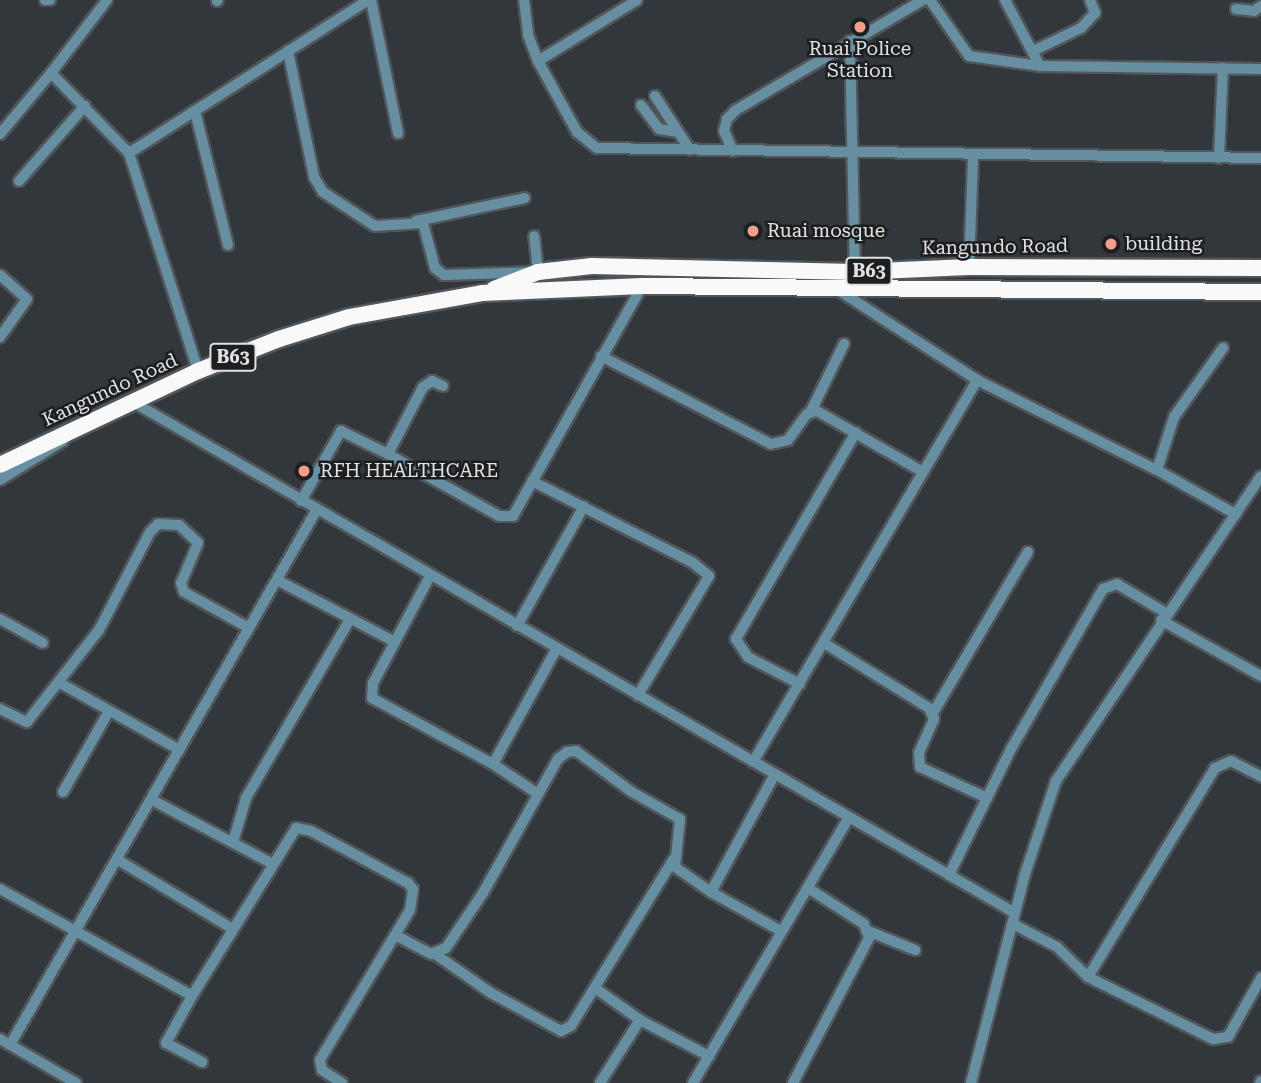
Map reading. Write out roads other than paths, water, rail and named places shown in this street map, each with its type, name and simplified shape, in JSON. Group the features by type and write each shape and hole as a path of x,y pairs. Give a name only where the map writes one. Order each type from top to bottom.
{"highway":[{"name":"Kangundo Road","path":"482,293 538,272 592,267 855,272 969,267 1261,268"},
{"path":"592,267 589,275 594,288"},
{"name":"Kangundo Road","path":"0,465 198,370 346,317 482,293 642,286 1261,292"}],"street":[{"path":"0,134 107,0"},
{"path":"129,153 370,0 398,133"},
{"path":"524,0 528,36 538,61 587,143 597,148 973,156 1261,158"},
{"path":"538,61 637,0"},
{"path":"733,150 724,131 727,119 850,41 923,0"},
{"path":"930,0 969,56 1040,66 1261,69"},
{"path":"1005,0 1040,66"},
{"path":"1090,0 1095,13"},
{"path":"1033,51 1081,29 1095,13 1098,0"},
{"path":"1236,9 1254,11 1261,6"},
{"path":"850,41 855,272"},
{"path":"289,51 318,187 375,226 416,221 525,198"},
{"path":"1219,158 1223,68"},
{"path":"51,73 129,153 198,370"},
{"path":"655,96 690,150"},
{"path":"640,105 659,129 678,132"},
{"path":"19,181 85,106"},
{"path":"195,111 229,246"},
{"path":"969,267 973,156"},
{"path":"416,221 425,227 439,273 538,272 534,236"},
{"path":"0,275 27,299 0,337"},
{"path":"301,501 341,431 505,518 517,513 532,481 642,286"},
{"path":"832,286 977,380 1124,458 1157,470 1235,514"},
{"path":"601,356 771,444 788,440 811,411 844,344"},
{"path":"1157,470 1174,417 1223,348"},
{"path":"753,762 977,380"},
{"path":"388,454 423,387 432,381 443,386"},
{"path":"133,402 316,511 949,874 1057,947 1088,976 1221,1041 1256,1003 1261,978"},
{"path":"811,411 856,432 923,472"},
{"path":"0,480 80,426"},
{"path":"800,684 748,657 736,639 856,432"},
{"path":"971,1083 1014,918 1056,780 1163,617 1261,476"},
{"path":"532,481 692,562 709,576 638,695"},
{"path":"517,626 584,506"},
{"path":"76,1083 5,1042 76,933 316,511"},
{"path":"0,709 27,722 99,630 150,532 158,524 179,525 198,543 181,583 184,592 249,628"},
{"path":"987,798 920,767 919,753 933,713 1028,552"},
{"path":"430,576 373,683 372,698 493,764 538,794"},
{"path":"277,580 395,642"},
{"path":"949,874 987,798 1103,589 1117,584 1163,617 1261,676"},
{"path":"0,619 43,643"},
{"path":"233,842 246,798 350,619"},
{"path":"824,643 933,713"},
{"path":"493,764 557,648"},
{"path":"60,683 180,750"},
{"path":"64,792 109,711"},
{"path":"395,935 435,954 491,993 561,1031 571,1026 673,860 680,819 632,792 576,751 558,758 483,893 446,948 435,954"},
{"path":"1088,976 1215,768 1231,761 1261,776"},
{"path":"711,892 775,774"},
{"path":"152,800 271,863"},
{"path":"694,1083 849,817"},
{"path":"202,1062 166,1043 290,832 303,827 408,883 414,898 395,935 320,1060 322,1070 342,1083"},
{"path":"118,860 233,929"},
{"path":"673,860 680,873 781,931"},
{"path":"808,888 864,924 868,931 915,950"},
{"path":"0,889 36,905 76,933 192,996"},
{"path":"793,1083 865,949 868,931"},
{"path":"595,988 640,1020 709,1056"},
{"path":"600,1083 640,1020"}],"place":[{"name":"Ruai Police Station","path":"860,27"},
{"name":"Ruai mosque","path":"753,231"},
{"name":"building","path":"1111,244"},
{"name":"RFH HEALTHCARE","path":"304,471"}]}
